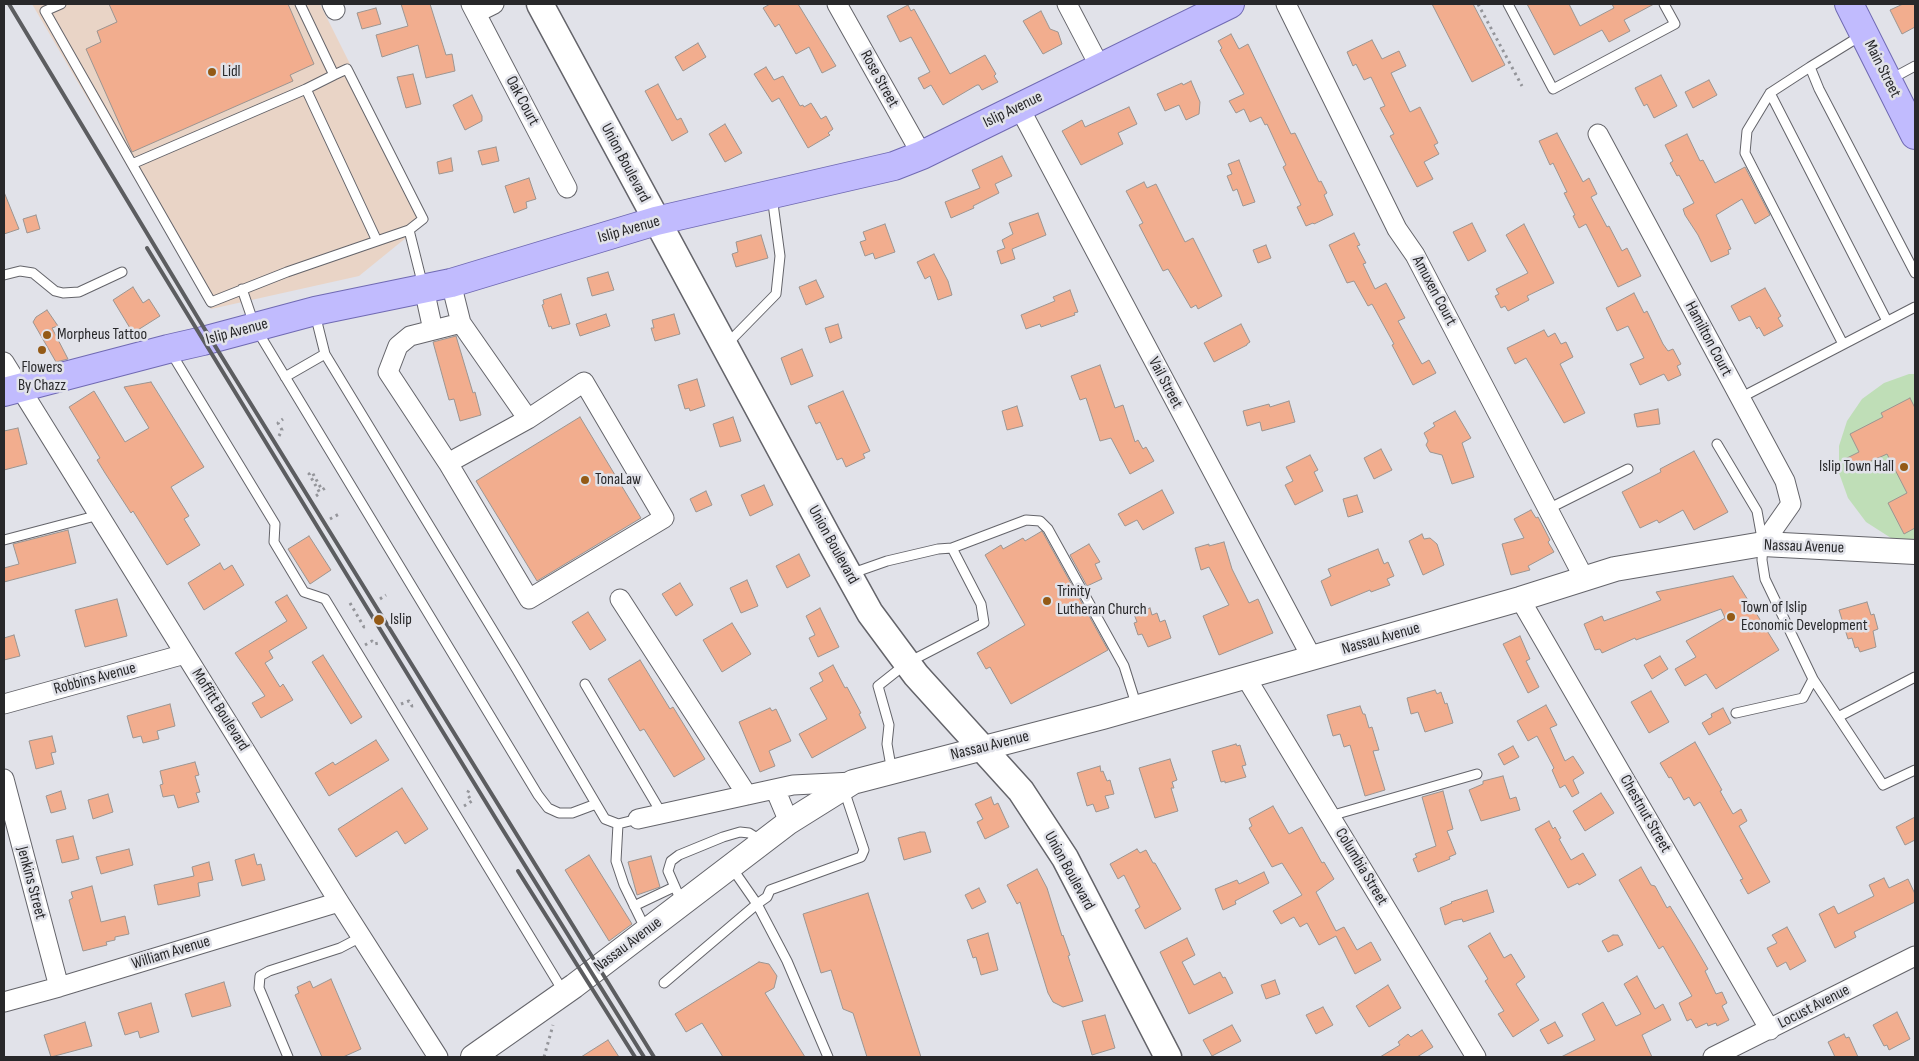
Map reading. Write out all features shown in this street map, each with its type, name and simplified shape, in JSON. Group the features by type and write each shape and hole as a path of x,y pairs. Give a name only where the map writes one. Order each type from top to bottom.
{"main road":[{"name":"Union Boulevard","path":"540,4 724,347 870,613 907,662 1021,791 1065,858 1168,1057"},
{"name":"Islip Avenue","path":"12,390 315,311 451,283 656,221 894,166 922,155 1230,4"},
{"name":"Main Street","path":"1849,4 1913,126"}],"street":[{"name":"Oak Court","path":"494,4 473,8 567,188"},
{"name":"Rose Street","path":"837,4 922,155"},
{"path":"1067,4 1100,67"},
{"name":"Amuxen Court","path":"1286,4 1397,229 1415,254 1584,578"},
{"name":"Vail Street","path":"1019,108 1312,658"},
{"name":"Hamilton Court","path":"1598,134 1786,481 1791,504 1763,544"},
{"path":"451,283 461,323 528,419"},
{"path":"424,289 432,330"},
{"path":"448,463 528,419 584,382 664,518 529,599 448,463 388,372 398,346 410,336 461,323"},
{"name":"Moffitt Boulevard","path":"4,362 12,390 99,515 339,902 438,1057"},
{"name":"Nassau Avenue","path":"638,819 792,785 848,784 1137,707 1520,599 1615,570 1763,544 1915,552"},
{"path":"620,599 747,795"},
{"name":"Chestnut Street","path":"1520,599 1770,1030"},
{"name":"Robbins Avenue","path":"4,704 185,654"},
{"name":"Columbia Street","path":"1245,676 1476,1057"},
{"name":"Jenkins Street","path":"4,779 59,987"},
{"name":"Nassau Avenue","path":"473,1057 570,990 646,930 678,895 730,866 789,822 848,784"},
{"path":"775,789 789,822"},
{"name":"William Avenue","path":"4,1002 339,902"},
{"name":"Locust Avenue","path":"1713,1057 1915,956"}],"lane":[{"path":"61,4 45,11 132,164 211,302 242,289 409,230 423,219 347,69 306,89 132,164"},
{"path":"300,4 334,75"},
{"path":"1508,4 1553,89 1675,24 1664,4"},
{"path":"1843,344 1745,153 1747,132 1770,93 1864,34"},
{"path":"1888,80 1915,66"},
{"path":"1810,67 1819,89 1915,272"},
{"path":"306,89 376,241"},
{"path":"1770,93 1887,321"},
{"path":"724,347 776,294 780,256 772,194"},
{"path":"409,230 424,289"},
{"path":"4,275 20,271 33,273 54,291 63,293 79,292 122,272"},
{"path":"242,289 255,327 538,795 548,808 559,813 572,813 596,804"},
{"path":"1740,398 1915,307"},
{"path":"315,311 325,354 596,804 605,818 618,824 638,819"},
{"path":"168,349 275,524 274,542 304,592 325,599 570,990"},
{"path":"285,376 325,354"},
{"path":"1717,444 1757,512 1763,544 1762,560 1765,579 1813,679 1883,785 1915,770"},
{"path":"1548,509 1628,469"},
{"path":"4,540 99,515"},
{"path":"849,574 887,561 938,549 952,548 1026,520 1040,521 1048,529 1124,666 1137,707"},
{"path":"892,772 887,744 888,725 878,686 907,662 984,623 981,604 952,548"},
{"path":"1838,717 1915,677"},
{"path":"1736,713 1803,698 1813,679"},
{"path":"585,684 662,814"},
{"path":"1330,816 1477,774"},
{"path":"664,983 767,897 770,890 861,857 864,850 848,784"},
{"path":"618,824 616,861 624,885 646,930"},
{"path":"634,906 678,895 668,871 671,861 679,855 740,832 749,833 762,842"},
{"path":"730,866 757,904 787,961 828,1057"},
{"path":"288,1057 259,988 260,976 269,971 340,948 361,937"}],"path":[{"path":"1478,4 1522,86"},
{"path":"279,436 282,430 278,423 283,420"},
{"path":"316,496 320,493 309,474 312,472 322,490 325,488"},
{"path":"330,519 341,513"},
{"path":"380,599 386,595"},
{"path":"350,603 364,627 368,625"},
{"path":"372,641 374,644 379,643"},
{"path":"409,701 412,706 417,705"},
{"path":"462,807 472,801 468,794 469,790"},
{"path":"544,1057 553,1023"}],"shaded area":[{"path":"32,4 320,4 428,220 359,276 211,309"}],"green space":[{"path":"1909,374 1915,374 1915,543 1891,538 1866,522 1848,498 1839,473 1839,446 1847,421 1862,399 1884,383"}],"building":[{"path":"109,4 288,4 314,64 290,75 293,81 132,152 86,49 101,42 97,31 117,22"},
{"path":"401,4 430,4 446,55 452,54 455,71 426,78 418,45 382,57 376,35 408,26"},
{"path":"770,4 798,4 836,66 822,73 809,47 796,54 779,24 775,27 763,8"},
{"path":"1432,4 1473,4 1505,65 1472,82"},
{"path":"1527,4 1569,4 1580,26 1614,8 1612,4 1654,4 1624,20 1630,31 1609,42 1602,30 1554,55"},
{"path":"1903,4 1915,4 1915,27 1902,34 1890,10"},
{"path":"908,5 911,11 914,9 950,74 985,55 996,74 994,76 998,82 982,90 977,85 943,105 931,85 924,89 918,78 930,72 911,37 900,42 887,16"},
{"path":"376,8 381,24 362,29 357,13"},
{"path":"1041,11 1050,29 1058,32 1062,44 1043,54 1023,21"},
{"path":"1231,34 1239,49 1248,44 1291,134 1295,133 1319,182 1321,181 1327,193 1324,195 1333,215 1306,226 1297,207 1301,205 1283,167 1286,165 1267,124 1265,125 1261,117 1250,122 1244,109 1236,113 1229,101 1244,94 1220,50 1222,48 1218,41"},
{"path":"1372,40 1382,59 1399,51 1406,66 1391,73 1410,112 1420,107 1438,143 1434,145 1439,154 1424,162 1433,179 1417,187 1390,136 1394,134 1380,108 1385,106 1371,77 1364,80 1356,64 1353,66 1347,52"},
{"path":"698,43 706,57 683,71 675,57"},
{"path":"766,67 774,80 783,76 800,106 803,105 804,107 811,103 821,119 826,116 833,129 828,133 830,135 808,148 779,98 772,102 754,74"},
{"path":"413,74 421,104 406,108 397,77"},
{"path":"1661,75 1677,106 1654,118 1647,104 1644,106 1635,88"},
{"path":"1709,80 1717,95 1693,108 1685,92"},
{"path":"1191,81 1200,102 1199,114 1186,120 1179,105 1165,111 1157,94"},
{"path":"658,84 677,120 681,118 688,132 672,141 645,91"},
{"path":"472,95 482,116 482,121 465,130 453,105"},
{"path":"1129,107 1137,124 1118,133 1123,144 1081,165 1062,131 1082,120 1085,127"},
{"path":"725,124 742,153 725,162 709,134"},
{"path":"1557,133 1583,182 1589,178 1597,194 1591,197 1622,251 1627,248 1641,276 1618,287 1586,224 1579,228 1564,193 1567,192 1553,163 1550,165 1539,141"},
{"path":"1687,134 1700,161 1703,160 1715,183 1745,167 1770,215 1755,224 1742,199 1716,215 1731,249 1728,250 1729,254 1711,262 1698,235 1685,215 1683,209 1694,203 1679,175 1677,176 1670,163 1673,161 1665,145"},
{"path":"496,147 499,161 482,165 478,151"},
{"path":"1002,156 1012,176 995,184 999,193 973,206 974,208 951,218 945,202 980,188 972,170"},
{"path":"451,158 453,171 439,174 437,162"},
{"path":"1239,160 1255,202 1243,206 1237,189 1233,191 1227,176 1232,174 1228,164"},
{"path":"529,178 536,199 526,202 527,208 514,213 505,186"},
{"path":"1144,182 1147,188 1156,184 1185,242 1193,238 1222,296 1198,309 1196,305 1191,308 1168,269 1163,271 1139,225 1143,223 1126,191"},
{"path":"4,192 19,229 4,234"},
{"path":"1038,213 1046,235 1012,249 1015,259 1001,264 997,251 1005,248 1002,240 1013,234 1009,223"},
{"path":"36,215 40,229 27,233 23,219"},
{"path":"1472,223 1486,251 1468,261 1453,232"},
{"path":"885,224 895,252 875,259 873,253 865,256 860,242 866,240 863,232"},
{"path":"1524,224 1554,283 1527,296 1529,300 1508,311 1505,306 1501,308 1495,296 1499,294 1496,289 1528,273 1506,235"},
{"path":"1354,233 1360,245 1357,246 1366,263 1363,264 1375,289 1386,283 1405,318 1398,321 1422,364 1429,360 1436,373 1413,385 1392,345 1394,344 1372,304 1368,306 1354,281 1347,283 1329,245"},
{"path":"761,235 768,258 736,267 732,254 738,252 736,242"},
{"path":"1266,245 1271,258 1258,263 1253,250"},
{"path":"934,254 948,281 952,295 938,300 930,276 925,279 917,262"},
{"path":"608,272 614,290 592,296 587,278"},
{"path":"816,280 824,297 806,305 799,287"},
{"path":"133,287 143,303 149,299 160,316 133,333 113,300"},
{"path":"1765,288 1781,316 1778,318 1783,326 1764,336 1759,327 1757,329 1750,316 1739,321 1731,306"},
{"path":"1070,290 1078,312 1074,313 1075,315 1041,327 1040,324 1026,329 1021,315 1055,301 1053,297"},
{"path":"1634,293 1644,313 1647,311 1663,344 1668,351 1673,349 1681,364 1677,366 1681,375 1668,381 1664,374 1640,385 1630,364 1644,358 1628,326 1617,331 1606,308"},
{"path":"561,294 570,324 552,329 551,326 549,327 542,305 544,304 543,300"},
{"name":"Morpheus Tattoo","path":"47,310 58,326 52,328 68,359 56,362 33,322 36,317"},
{"path":"606,314 610,326 580,336 576,324"},
{"path":"674,314 680,334 655,341 651,328 654,328 652,320"},
{"path":"838,324 842,338 830,343 825,328"},
{"path":"1241,324 1250,342 1214,362 1204,343"},
{"path":"1544,330 1548,337 1555,333 1561,344 1566,342 1573,357 1560,364 1585,413 1564,423 1526,358 1515,364 1507,348"},
{"path":"456,336 481,415 460,421 454,399 449,400 433,342"},
{"path":"802,349 813,376 791,385 781,358"},
{"path":"1100,365 1115,408 1123,405 1135,442 1138,440 1143,449 1146,447 1154,461 1130,474 1111,438 1100,441 1086,398 1080,400 1071,376"},
{"path":"697,379 705,406 690,411 689,408 685,409 678,385"},
{"path":"151,382 204,467 171,487 189,516 184,519 200,545 167,565 133,511 131,513 105,473 97,460 100,458 69,407 94,391 125,442 149,428 124,387"},
{"path":"843,391 870,451 863,454 865,458 846,467 842,458 837,460 820,422 816,424 808,406"},
{"name":"Islip Town Hall","path":"1910,398 1915,408 1915,528 1904,534 1888,503 1907,493 1887,454 1851,470 1845,459 1859,452 1850,434 1883,417 1881,413"},
{"path":"1289,401 1295,422 1262,431 1260,422 1247,426 1243,411 1269,404 1270,407"},
{"path":"1017,406 1023,426 1007,430 1002,411"},
{"path":"1658,409 1660,424 1637,427 1634,414"},
{"path":"1455,411 1471,438 1462,443 1474,477 1452,484 1442,455 1430,452 1426,445 1428,441 1424,433 1435,426 1433,423"},
{"path":"580,417 641,518 537,581 476,481"},
{"path":"733,417 741,441 720,447 713,424"},
{"path":"18,428 27,464 4,470 4,431"},
{"path":"1381,449 1392,470 1374,479 1364,458"},
{"path":"1694,451 1728,512 1694,530 1683,510 1659,523 1657,520 1640,528 1622,492 1661,472 1660,469"},
{"path":"1310,455 1318,470 1314,472 1323,491 1295,505 1285,485 1293,481 1286,467"},
{"path":"764,485 773,505 750,516 741,495"},
{"path":"1162,490 1174,513 1143,530 1137,520 1125,526 1118,514"},
{"path":"706,491 712,505 696,512 690,499"},
{"path":"1357,495 1363,512 1348,517 1343,499"},
{"path":"1531,510 1536,518 1538,517 1554,552 1528,566 1530,570 1511,575 1502,544 1524,538 1514,519"},
{"path":"68,530 76,563 4,582 4,568 19,564 13,544"},
{"name":"Trinity Lutheran Church","path":"1042,531 1108,650 1011,704 990,667 986,669 977,653 1025,625 985,555 1001,545 1003,549 1023,538 1025,541"},
{"path":"1422,534 1424,539 1430,538 1437,544 1444,565 1423,575 1409,541"},
{"path":"309,536 331,570 310,584 288,549"},
{"path":"1224,542 1232,569 1249,603 1258,599 1273,633 1219,655 1203,616 1229,605 1209,567 1201,570 1195,548"},
{"path":"1089,544 1100,562 1095,564 1102,579 1087,586 1070,555"},
{"path":"1378,549 1384,564 1388,562 1394,576 1387,579 1390,585 1371,592 1370,590 1331,606 1321,581 1331,576 1328,569"},
{"path":"799,554 810,576 787,588 776,566"},
{"path":"220,563 224,570 232,565 244,585 204,610 188,583"},
{"path":"1733,576 1779,650 1716,689 1706,674 1685,686 1675,669 1696,657 1686,641 1725,618 1721,609 1636,640 1635,638 1602,653 1600,649 1595,650 1584,624 1602,616 1604,621 1661,600 1656,592"},
{"path":"747,580 758,606 741,613 730,588"},
{"path":"680,583 693,605 676,616 662,594"},
{"path":"287,595 307,628 269,651 273,658 265,663 280,687 283,684 293,700 261,718 252,703 265,696 235,653 287,621 275,602"},
{"path":"117,599 127,636 85,647 75,610"},
{"path":"1867,602 1871,615 1874,614 1878,629 1873,631 1876,647 1860,652 1858,647 1855,648 1852,638 1848,639 1839,610"},
{"path":"820,608 839,647 818,657 809,638 815,635 806,616"},
{"path":"1150,608 1152,615 1157,613 1160,622 1165,620 1171,638 1148,647 1142,634 1138,635 1134,623 1137,622 1134,614"},
{"path":"588,612 606,640 590,650 572,622"},
{"path":"732,623 751,654 722,672 703,640"},
{"path":"14,635 20,656 4,660 4,638"},
{"path":"1520,636 1530,659 1526,661 1539,687 1528,693 1503,644"},
{"path":"323,655 362,717 351,724 312,662"},
{"path":"1660,656 1668,669 1652,679 1644,665"},
{"path":"640,660 670,709 673,707 705,759 674,777 644,729 640,731 608,679"},
{"path":"833,665 861,713 859,714 866,728 812,758 799,734 827,719 810,688 823,681 819,673"},
{"path":"1435,690 1437,694 1441,692 1445,704 1447,703 1453,723 1425,732 1418,712 1411,714 1407,698"},
{"path":"1651,691 1669,722 1649,733 1631,702"},
{"path":"170,704 175,726 157,731 159,739 143,743 141,736 133,738 127,716"},
{"path":"1546,705 1557,725 1550,728 1565,761 1573,756 1584,773 1573,780 1579,793 1572,797 1565,785 1560,788 1552,770 1554,768 1537,736 1528,741 1517,721"},
{"path":"1360,706 1363,714 1365,714 1369,728 1372,727 1379,750 1373,751 1385,790 1365,796 1350,745 1344,747 1340,734 1333,736 1327,715"},
{"path":"770,708 772,711 776,709 791,741 769,751 775,766 760,772 739,722"},
{"path":"1723,708 1731,723 1709,735 1702,723 1712,717 1711,714"},
{"path":"52,736 56,752 51,753 54,764 36,769 29,741"},
{"path":"376,740 389,760 329,796 315,773 333,762 335,765"},
{"path":"1695,742 1733,814 1741,809 1747,821 1739,826 1770,882 1748,894 1740,880 1743,879 1700,802 1694,806 1689,797 1684,800 1671,777 1669,778 1660,763"},
{"path":"1236,744 1237,746 1240,745 1246,765 1242,766 1246,777 1225,783 1225,781 1221,782 1212,751"},
{"path":"1513,746 1519,757 1504,765 1498,754"},
{"path":"1170,759 1177,780 1172,782 1174,788 1171,788 1178,811 1155,818 1139,768"},
{"path":"195,762 199,775 195,776 200,792 196,793 199,802 178,808 174,795 163,797 160,785 163,784 160,771"},
{"path":"1100,766 1101,772 1103,771 1107,781 1110,780 1114,794 1105,796 1109,808 1096,812 1093,804 1087,806 1077,773"},
{"path":"1503,776 1510,799 1516,797 1520,810 1481,821 1469,790 1483,784 1483,781"},
{"path":"402,788 428,829 405,844 397,831 356,857 338,829"},
{"path":"61,791 66,809 51,813 46,796"},
{"path":"1443,791 1453,829 1447,831 1456,854 1449,857 1450,859 1418,872 1413,859 1417,857 1415,854 1436,846 1422,797"},
{"path":"1601,793 1614,813 1585,831 1573,811"},
{"path":"108,794 113,812 93,819 88,800"},
{"path":"991,797 994,805 998,803 1009,827 985,839 977,822 983,819 975,804"},
{"path":"1273,806 1289,834 1302,827 1322,863 1324,862 1334,879 1316,892 1336,931 1344,927 1357,950 1371,942 1381,960 1355,974 1336,936 1319,945 1307,923 1300,927 1294,917 1281,924 1273,911 1302,895 1282,863 1272,867 1249,828 1252,826 1249,819"},
{"path":"1915,817 1915,840 1905,845 1896,827"},
{"path":"1549,821 1553,829 1555,827 1561,838 1559,839 1571,860 1583,853 1596,875 1579,885 1578,883 1568,888 1535,829"},
{"path":"925,832 931,852 904,860 898,838"},
{"path":"73,836 79,859 62,863 56,840"},
{"path":"129,849 133,865 101,874 96,857"},
{"path":"1137,849 1140,853 1146,850 1181,909 1145,929 1135,910 1140,907 1124,875 1118,879 1110,864"},
{"path":"254,854 257,865 261,864 265,880 242,886 235,860"},
{"path":"589,855 632,924 609,941 565,870"},
{"path":"651,856 660,887 637,895 628,862"},
{"path":"209,862 213,880 198,883 200,896 158,905 154,885 194,876 192,867"},
{"path":"1641,867 1651,885 1655,886 1667,908 1670,906 1694,945 1708,969 1705,971 1716,994 1722,992 1727,1003 1722,1006 1729,1020 1717,1026 1716,1023 1708,1026 1707,1023 1696,1028 1691,1019 1687,1021 1679,1003 1692,996 1663,946 1659,949 1619,880"},
{"path":"1037,869 1047,888 1070,955 1068,956 1083,1001 1063,1007 1053,1002 1048,993 1020,902 1017,904 1007,885"},
{"path":"1264,872 1269,883 1235,901 1236,904 1223,910 1215,889 1237,880 1239,884"},
{"path":"1884,878 1889,888 1908,879 1915,894 1915,902 1854,932 1856,937 1835,948 1819,914 1834,906 1838,914 1874,896 1869,885"},
{"path":"92,886 101,922 125,916 129,934 115,937 115,940 106,942 107,945 83,951 69,900 73,898 71,892"},
{"path":"979,888 986,902 972,909 965,895"},
{"path":"1487,890 1494,912 1463,922 1462,919 1453,921 1445,925 1440,908 1451,902"},
{"path":"868,893 921,1057 867,1057 853,1013 843,1009 831,970 821,973 803,914"},
{"path":"1787,927 1806,961 1790,970 1786,962 1777,967 1767,948 1777,943 1772,935"},
{"path":"988,933 998,970 981,975 976,957 973,958 967,940"},
{"path":"1490,933 1504,958 1511,954 1525,977 1516,984 1539,1020 1513,1037 1498,1014 1504,1011 1485,981 1488,979 1468,946"},
{"path":"1613,935 1618,935 1623,945 1608,952 1602,941"},
{"path":"1187,938 1195,955 1182,962 1194,985 1220,972 1223,978 1225,977 1233,993 1189,1014 1160,952"},
{"path":"759,962 769,964 777,976 774,988 765,993 805,1057 723,1057 702,1023 686,1032 675,1014"},
{"path":"1637,976 1655,1009 1663,1004 1671,1020 1642,1035 1652,1057 1561,1057 1595,1040 1582,1014 1603,1002 1616,1026 1641,1014 1624,984"},
{"path":"331,979 361,1049 343,1057 322,1057 295,995 299,993 297,987 310,981 313,988"},
{"path":"1275,980 1280,994 1266,999 1261,985"},
{"path":"224,982 231,1006 192,1017 185,994"},
{"path":"1388,985 1401,1008 1369,1027 1356,1006"},
{"path":"151,1003 159,1032 140,1038 138,1031 125,1035 118,1013"},
{"path":"1323,1007 1333,1025 1316,1034 1306,1015"},
{"path":"1897,1012 1910,1039 1889,1050 1887,1045 1884,1046 1873,1025"},
{"path":"1105,1015 1115,1048 1092,1055 1082,1021"},
{"path":"85,1022 92,1046 51,1057 44,1035"},
{"path":"1555,1022 1563,1036 1548,1044 1540,1030"},
{"path":"1232,1025 1241,1041 1212,1056 1203,1040"},
{"path":"1422,1030 1433,1047 1417,1057 1380,1057 1400,1045 1398,1042 1408,1034 1411,1037"},
{"path":"1844,1034 1846,1038 1849,1037 1858,1057 1835,1057 1828,1042"},
{"path":"608,1040 619,1057 581,1057"}],"railway":[{"path":"9,4 204,328 654,1057"},
{"path":"147,248 644,1057"},
{"path":"518,871 635,1057"}],"place":[{"name":"Lidl","path":"212,72"},
{"name":"Morpheus Tattoo","path":"47,335"},
{"name":"Flowers By Chazz","path":"42,350"},
{"name":"Islip Town Hall","path":"1904,467"},
{"name":"TonaLaw","path":"585,480"},
{"name":"Trinity Lutheran Church","path":"1047,601"},
{"name":"Town of Islip Economic Development","path":"1731,617"},
{"name":"Islip","path":"379,620"}]}
